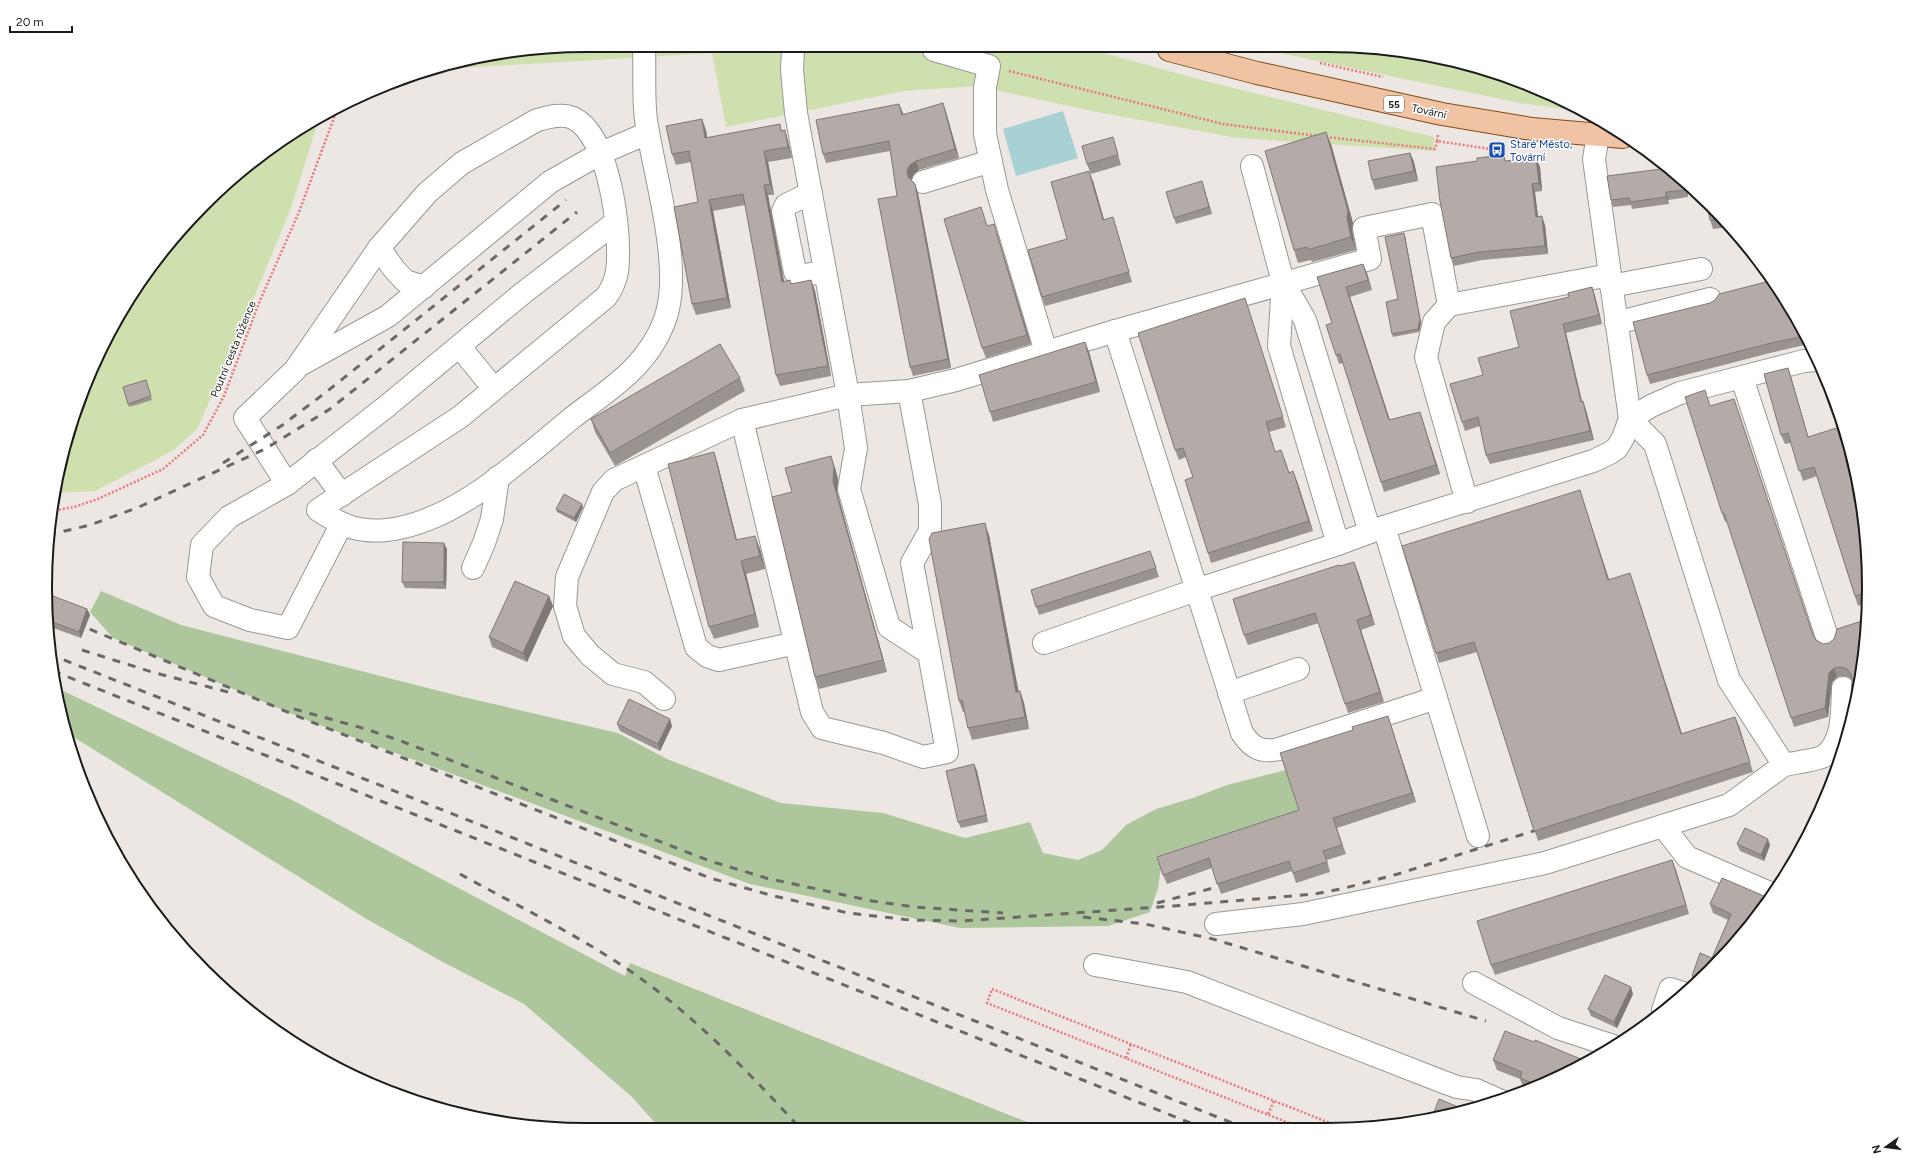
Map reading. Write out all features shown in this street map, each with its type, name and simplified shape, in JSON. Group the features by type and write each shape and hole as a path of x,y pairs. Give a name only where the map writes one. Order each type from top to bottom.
{"main road":[{"name":"Tovární","path":"1177,52 1257,73 1442,114 1532,129 1615,136"}],"street":[{"path":"287,484 245,418 298,367 380,248 427,193 462,164 537,120 558,115 571,117 584,126 592,136 601,152 613,197 616,222 617,271 614,285 606,297 460,417 318,510 341,525 372,530 387,530 412,525 446,511 498,477 633,370 663,328 669,308 671,279 669,251 646,117 644,52"},
{"path":"793,52 792,70 796,114 848,395 856,448 849,489 889,628 929,652"},
{"path":"941,52 989,66 985,88 985,134 997,190 1046,352"},
{"path":"1214,52 1257,73"},
{"path":"298,367 388,316 550,182 601,152 648,133"},
{"path":"1044,643 1196,590 1593,461 1617,448 1623,438 1630,419 1594,159 1598,135"},
{"path":"924,182 991,161"},
{"path":"1252,166 1283,282 1305,320 1436,698 1478,836"},
{"path":"811,193 786,205 783,211 795,272 801,276 825,271"},
{"path":"664,699 644,682 613,674 590,655 574,636 565,606 567,577 603,492 614,480 742,420 848,395 909,391 956,380 1115,331 1283,282 1370,259 1364,228 1432,214 1449,305"},
{"path":"341,525 288,628 250,620 214,606 198,577 202,545 229,517 287,484 460,347 523,293 616,222"},
{"path":"380,248 394,269 405,281 424,287"},
{"path":"1467,502 1426,357 1434,322 1449,305 1611,280 1701,270"},
{"path":"1283,282 1279,346 1338,544"},
{"path":"1616,323 1710,299"},
{"path":"1115,331 1229,693 1242,733 1248,742 1257,749 1268,751 1436,698"},
{"path":"460,347 494,389"},
{"path":"1630,419 1651,406 1680,393 1811,360"},
{"path":"1742,378 1828,640"},
{"path":"742,420 812,712 822,728 884,743 923,757 948,752 912,563 930,531 930,504 909,391"},
{"path":"1630,419 1655,444 1729,680 1784,765"},
{"path":"316,460 342,494"},
{"path":"644,466 696,647 707,656 719,660 796,643"},
{"path":"473,568 484,543 492,519 498,477"},
{"path":"1229,693 1298,669"},
{"path":"1216,924 1302,914 1545,863 1729,805 1784,765 1823,756 1835,742 1842,720 1843,688"},
{"path":"1663,826 1687,857 1767,892"},
{"path":"1095,965 1187,982 1446,1083 1457,1087 1476,1090 1492,1097"},
{"path":"1474,983 1558,1028 1606,1044"},
{"path":"1666,1001 1670,989 1678,992"}],"path":[{"path":"1313,62 1389,78"},
{"path":"989,66 1223,124 1318,136"},
{"name":"Poutní cesta růžence","path":"58,510 74,507 98,499 163,468 203,435 224,396 259,303 299,212 335,116"},
{"path":"1325,136 1435,150 1437,141"},
{"path":"1290,1123 987,1003 992,989 1330,1123"},
{"path":"1126,1058 1131,1044"},
{"path":"1268,1114 1274,1101"}],"green space":[{"path":"588,52 1100,52 1209,82 1434,137 1433,151 1237,138 1092,111 976,86 904,91 726,127 712,53 456,68 483,62 518,57 552,53"},
{"path":"1275,52 1362,53 1431,62 1499,80 1568,110 1520,103"},
{"path":"316,126 291,208 228,360 197,429 174,450 95,491 61,493 70,449 80,415 107,351 142,290 185,234 234,185 290,142"},
{"path":"101,591 181,625 459,696 618,733 667,759 781,803 883,813 965,838 1030,822 1043,853 1078,860 1102,850 1126,825 1156,809 1193,798 1227,785 1286,770 1308,837 1161,867 1158,888 1150,912 1108,926 960,928 750,884 309,721 113,638 90,612"},
{"path":"62,690 292,800 625,976 630,963 1030,1123 655,1123 632,1097 524,1004 441,961 365,918 73,737"}],"water":[{"path":"1063,111 1078,158 1016,176 1003,129"}],"building":[{"path":"943,103 955,149 916,161 910,165 907,171 908,177 915,184 948,359 910,367 878,199 897,196 889,141 823,154 816,120 899,104 902,115"},
{"path":"702,119 705,138 780,124 781,131 785,130 788,147 764,151 770,184 764,185 782,282 790,280 791,284 811,280 828,366 776,375 743,194 709,200 727,298 692,304 674,207 698,202 689,151 672,154 666,126"},
{"path":"1326,132 1348,211 1347,218 1351,237 1307,250 1307,247 1294,250 1265,151"},
{"path":"1113,137 1118,155 1087,164 1082,146"},
{"path":"1410,153 1414,171 1372,180 1368,161"},
{"path":"1504,155 1505,161 1536,158 1539,183 1532,184 1536,217 1542,216 1545,246 1479,252 1451,258 1440,201 1436,167 1477,161 1477,158"},
{"path":"1660,169 1685,190 1666,192 1666,197 1630,202 1629,198 1611,200 1607,176"},
{"path":"1089,171 1103,220 1113,217 1129,272 1042,297 1028,250 1067,239 1051,182"},
{"path":"1202,181 1209,207 1174,218 1166,192"},
{"path":"981,207 987,226 994,224 1027,335 982,348 944,219"},
{"path":"1709,213 1715,220 1710,220"},
{"path":"1404,233 1420,319 1418,329 1392,334 1386,302 1398,299 1385,237"},
{"path":"1363,264 1368,280 1346,287 1389,420 1420,412 1436,465 1381,482 1340,354 1336,355 1326,325 1332,323 1317,277"},
{"path":"1766,282 1799,337 1647,375 1633,322 1710,303 1715,300 1719,294"},
{"path":"1592,287 1599,315 1563,324 1581,402 1583,401 1590,431 1486,455 1478,417 1462,422 1450,384 1483,375 1478,358 1519,347 1510,311 1569,297 1568,293"},
{"path":"1245,298 1283,417 1266,422 1275,452 1281,450 1289,473 1293,471 1309,521 1208,553 1185,480 1193,477 1183,448 1175,450 1138,333"},
{"path":"1085,342 1096,382 990,412 979,375"},
{"path":"720,344 740,378 610,453 591,419"},
{"path":"1788,368 1808,437 1838,428 1852,483 1861,552 1862,594 1855,596 1814,467 1799,471 1788,433 1781,435 1764,374"},
{"path":"146,380 151,396 128,404 123,387"},
{"path":"1705,390 1710,406 1734,399 1813,635 1816,640 1823,644 1829,643 1834,639 1837,629 1861,621 1852,694 1851,674 1847,669 1841,667 1834,668 1829,673 1825,708 1791,718 1724,513 1722,513 1685,397"},
{"path":"714,452 736,540 755,536 760,556 741,561 755,614 709,627 668,464"},
{"path":"831,456 834,467 833,481 883,660 815,677 772,497 792,492 785,468"},
{"path":"1580,490 1608,580 1630,573 1681,734 1735,717 1750,762 1534,831 1474,642 1436,653 1402,546"},
{"path":"564,494 582,504 574,518 556,509"},
{"path":"985,523 1016,692 1020,691 1025,717 968,728 962,700 959,701 929,539 932,533"},
{"path":"403,542 444,543 444,582 402,582"},
{"path":"1150,551 1156,568 1036,607 1031,590"},
{"path":"1354,562 1371,615 1357,620 1380,692 1345,704 1315,613 1244,635 1233,599 1339,565"},
{"path":"515,581 549,596 523,653 489,637"},
{"path":"52,596 87,609 79,632 53,622"},
{"path":"629,699 670,719 658,744 617,724"},
{"path":"1388,716 1412,793 1333,818 1342,845 1323,851 1327,862 1293,873 1289,861 1217,884 1209,858 1163,875 1157,857 1299,810 1280,753 1353,730 1352,727"},
{"path":"974,764 986,815 958,822 946,771"},
{"path":"1745,828 1768,839 1761,855 1737,844"},
{"path":"1672,860 1686,905 1491,965 1477,921"},
{"path":"1722,878 1764,896 1729,941 1694,977 1692,976 1700,953 1712,958 1731,914 1710,904"},
{"path":"1605,975 1631,987 1614,1022 1588,1009"},
{"path":"1505,1031 1534,1042 1535,1040 1580,1059 1530,1082 1520,1078 1522,1072 1493,1060"},
{"path":"1439,1099 1458,1107 1434,1112"}],"railway":[{"path":"223,463 281,426 325,393 566,200"},
{"path":"55,533 90,525 139,507 265,449 330,409 577,212"},
{"path":"75,623 309,721 710,878 770,895 848,913 910,920 962,921 1315,894 1341,889 1398,874 1546,827"},
{"path":"82,650 152,672 228,692"},
{"path":"57,657 1232,1123"},
{"path":"59,674 1190,1123"},
{"path":"294,709 366,729 401,741 710,861 766,878 872,901 915,907 1003,913"},
{"path":"460,874 584,942 632,972 655,989 694,1021 730,1055 795,1123"},
{"path":"1157,903 1228,884"},
{"path":"1083,917 1145,924 1213,939 1486,1021"}],"place":[{"name":"Staré Město, Tovární","path":"1497,150"}]}
